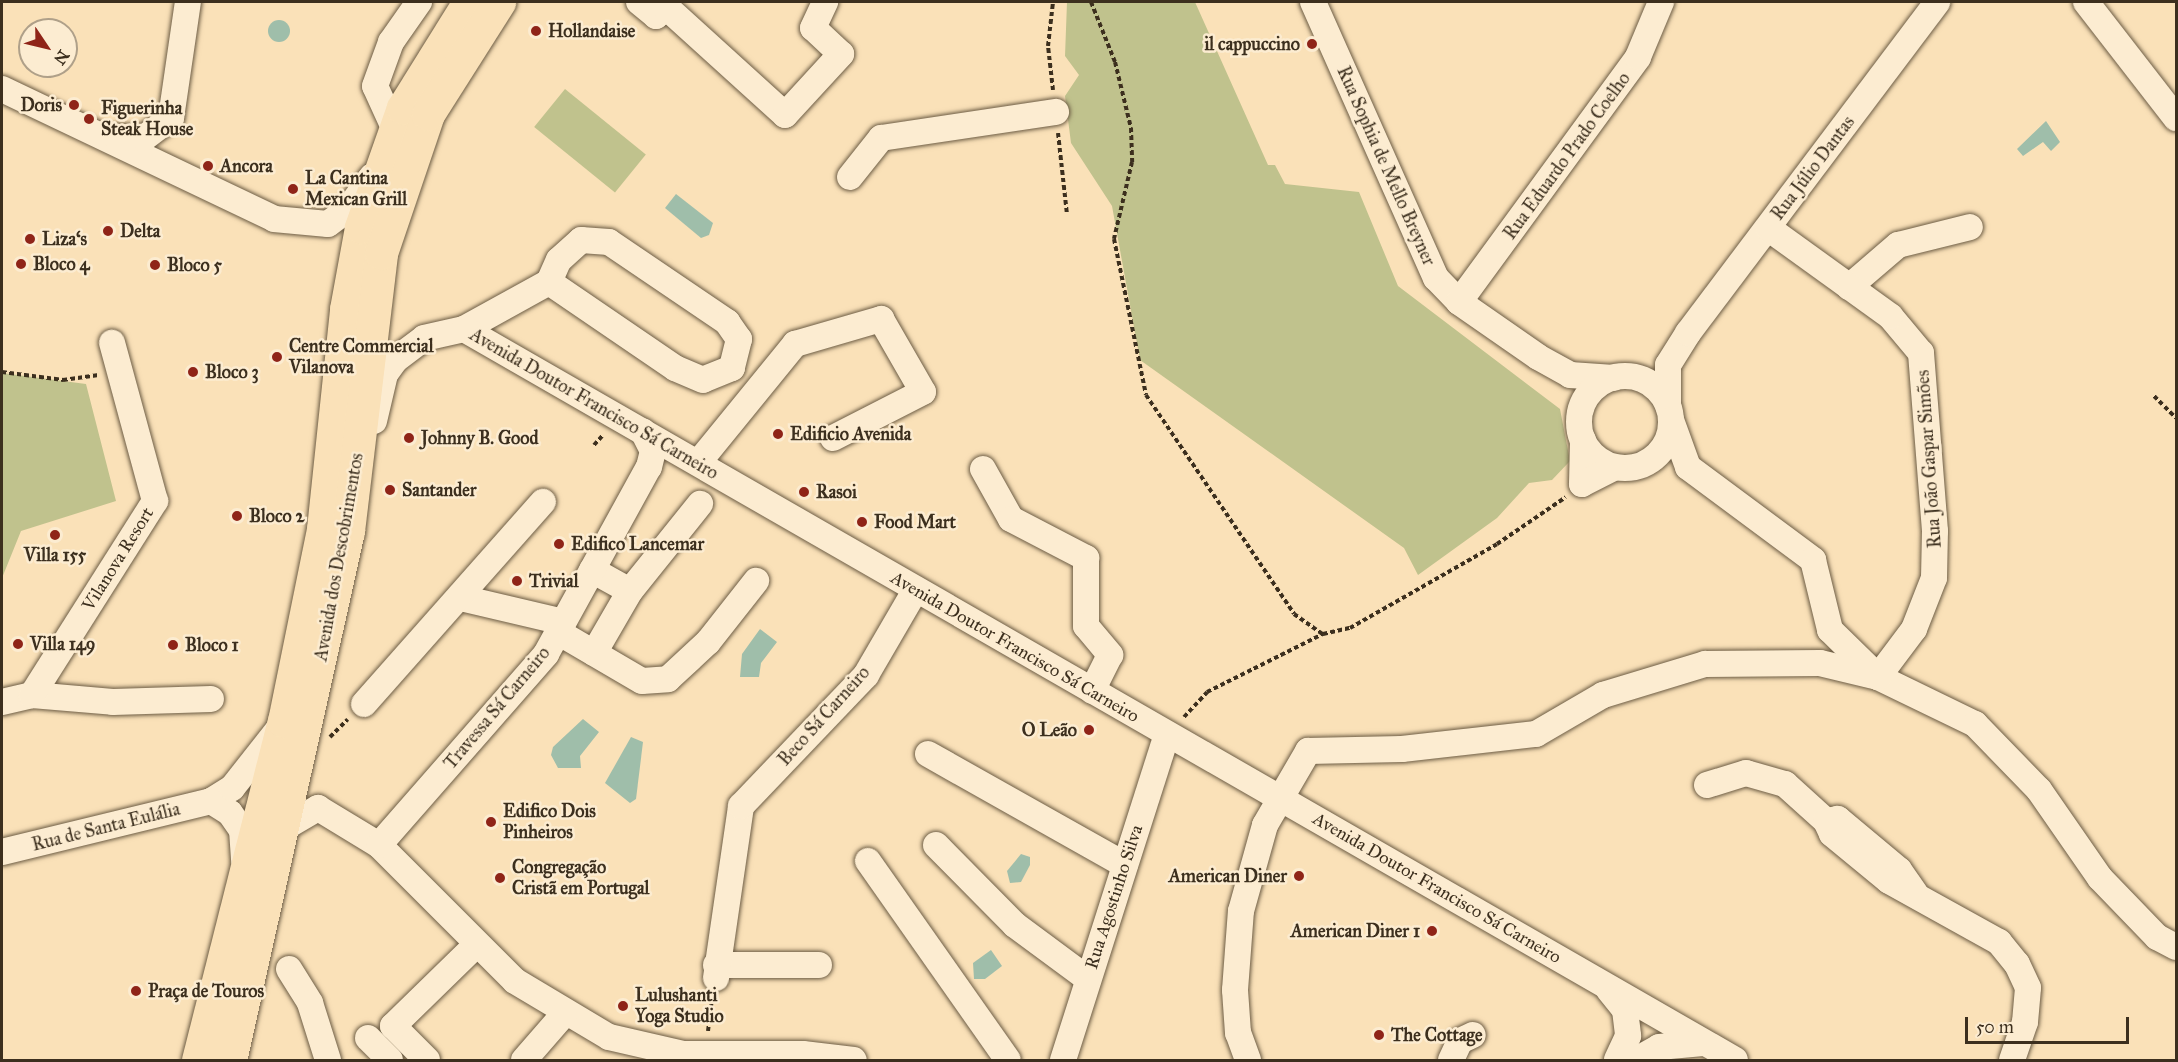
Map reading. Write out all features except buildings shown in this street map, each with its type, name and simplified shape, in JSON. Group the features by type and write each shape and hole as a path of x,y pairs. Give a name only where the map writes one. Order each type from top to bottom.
{"main road":[{"name":"Avenida dos Descobrimentos","path":"230,1060 282,829 329,494 346,309 361,227 381,163 395,130 469,2"},
{"name":"Avenida dos Descobrimentos","path":"198,1060 244,873 294,731 358,470 368,324 392,208 428,114 499,2"}],"street":[{"path":"108,137 144,138 171,118 181,63 188,2"},
{"path":"395,130 375,86 391,42 419,2"},
{"path":"639,2 656,16 665,6 785,115 841,54 813,28 825,2"},
{"name":"Rua Sophia de Mello Breyner","path":"1313,2 1436,278 1459,302 1538,357 1570,375 1616,377 1651,383 1670,412 1688,467"},
{"name":"Rua Eduardo Prado Coelho","path":"1459,302 1638,57 1661,2"},
{"name":"Rua Júlio Dantas","path":"1670,412 1668,365 1688,333 1937,2"},
{"path":"2086,2 2176,118"},
{"path":"2,89 108,137 274,219 306,226 328,224 348,208 381,163"},
{"path":"850,177 881,138 1056,112"},
{"path":"1849,287 1898,244 1971,227"},
{"name":"Rua João Gaspar Simões","path":"1767,228 1911,334 1921,353 1927,384 1934,578 1914,629 1878,677"},
{"path":"464,329 549,282 559,260 581,240 609,242 727,322 739,339 732,368 703,380 675,368 549,282"},
{"path":"698,463 795,344 881,319 923,392 833,438"},
{"name":"Avenida Doutor Francisco Sá Carneiro","path":"358,470 385,374 395,360 424,338 464,329 1734,1060"},
{"name":"Rua Júlio Dantas","path":"1616,377 1651,365 1688,333"},
{"name":"Vilanova Resort","path":"32,695 155,501 112,343"},
{"name":"Rua Sophia de Mello Breyner","path":"1538,357 1563,380 1581,431 1595,457 1625,467"},
{"path":"1616,377 1592,390 1581,431 1582,484 1661,451 1670,412"},
{"name":"Travessa Sá Carneiro","path":"378,845 546,654 649,467 653,451 643,431"},
{"path":"1625,467 1688,467 1813,560 1830,630 1878,677"},
{"path":"983,469 1011,519 1086,558 1086,626 1110,655 1092,691"},
{"path":"364,704 462,598 543,502"},
{"path":"594,653 630,591 700,504"},
{"path":"592,570 630,591"},
{"path":"462,598 561,627 594,653 642,681 668,680 708,642 756,581"},
{"name":"Beco Sá Carneiro","path":"716,971 741,806 866,675 916,590"},
{"path":"1248,1060 1238,1033 1234,990 1241,911 1264,825 1308,751 1402,749 1536,734 1603,695 1705,664 1820,663 1878,677 1975,724 2039,790 2100,878 2157,937 2176,947"},
{"path":"2,702 32,695 113,702 211,699"},
{"path":"244,873 242,830 230,813 211,801 239,780 294,731"},
{"name":"Rua Agostinho Silva","path":"1063,1060 1167,735"},
{"path":"928,754 1125,865"},
{"path":"1707,785 1746,773 1785,784 1826,821 1838,819 1899,870 1915,893 1999,942 2017,964 2028,988 2025,1022 2012,1060"},
{"name":"Rua de Santa Eulália","path":"2,852 211,801"},
{"path":"282,829 318,808 378,845 476,945 515,981 564,1014 609,1037 685,1057 803,1054 854,1060"},
{"path":"936,845 1015,925 1088,980"},
{"path":"868,861 1008,1060"},
{"path":"427,1060 393,1026 476,945"},
{"path":"716,971 819,965"},
{"path":"289,969 310,1003 328,1060"},
{"path":"1607,987 1625,1010 1628,1036 1617,1060"},
{"path":"524,1060 564,1014"},
{"path":"1451,1060 1460,1041 1473,1035"},
{"path":"368,1038 390,1060"},
{"path":"1636,1060 1659,1047 1705,1043"}],"path":[{"path":"1090,2 1115,62 1131,128 1132,162 1114,239 1146,395 1294,614 1323,634"},
{"path":"2,372 63,380 118,367"},
{"path":"2154,396 2176,418"},
{"path":"1167,735 1207,692 1323,634 1381,614 1588,482"},
{"path":"294,731 321,745 364,704"},
{"path":"685,1057 716,971"}],"green space":[{"path":"1067,2 1195,2 1268,165 1275,165 1285,184 1359,192 1398,286 1560,409 1570,461 1552,480 1529,483 1497,518 1418,575 1404,548 1140,360 1112,206 1071,143 1065,96 1079,75 1065,56"},
{"path":"565,89 646,154 615,193 534,127"},
{"path":"2,373 86,384 116,501 21,531 2,578"}],"shaded area":[{"path":"275,20 283,20 290,27 290,35 283,42 275,42 268,35 268,27"},
{"path":"2046,121 2060,142 2051,151 2043,142 2023,156 2017,149"},
{"path":"676,194 713,223 709,235 701,238 665,208"},
{"path":"760,629 777,642 761,663 759,677 740,677 742,654"},
{"path":"583,719 599,732 580,756 581,768 558,768 551,755 553,747"},
{"path":"631,737 643,742 636,799 630,803 605,783"},
{"path":"1021,854 1030,857 1030,865 1021,882 1010,883 1007,871"},
{"path":"991,950 1002,966 985,979 974,979 973,963"}],"place":[{"name":"Hollandaise","path":"536,31"},
{"name":"il cappuccino","path":"1312,44"},
{"name":"Doris","path":"74,105"},
{"name":"Figuerinha Steak House","path":"89,119"},
{"name":"Ancora","path":"208,166"},
{"name":"La Cantina Mexican Grill","path":"293,189"},
{"name":"Delta","path":"108,231"},
{"name":"Liza‘s","path":"30,239"},
{"name":"Bloco 4","path":"21,264"},
{"name":"Bloco 5","path":"155,265"},
{"name":"Centre Commercial Vilanova","path":"277,357"},
{"name":"Bloco 3","path":"193,372"},
{"name":"Edificio Avenida","path":"778,434"},
{"name":"Johnny B. Good","path":"409,438"},
{"name":"Santander","path":"390,490"},
{"name":"Rasoi","path":"804,492"},
{"name":"Bloco 2","path":"237,516"},
{"name":"Food Mart","path":"862,522"},
{"name":"Villa 155","path":"55,535"},
{"name":"Edifico Lancemar","path":"559,544"},
{"name":"Trivial","path":"517,581"},
{"name":"Villa 149","path":"18,644"},
{"name":"Bloco 1","path":"173,645"},
{"name":"O Leão","path":"1089,730"},
{"name":"Edifico Dois Pinheiros","path":"491,822"},
{"name":"American Diner","path":"1299,876"},
{"name":"Congregação Cristã em Portugal","path":"500,878"},
{"name":"American Diner 1","path":"1432,931"},
{"name":"Praça de Touros","path":"136,991"},
{"name":"Lulushanti Yoga Studio","path":"623,1006"},
{"name":"The Cottage","path":"1379,1035"}]}
